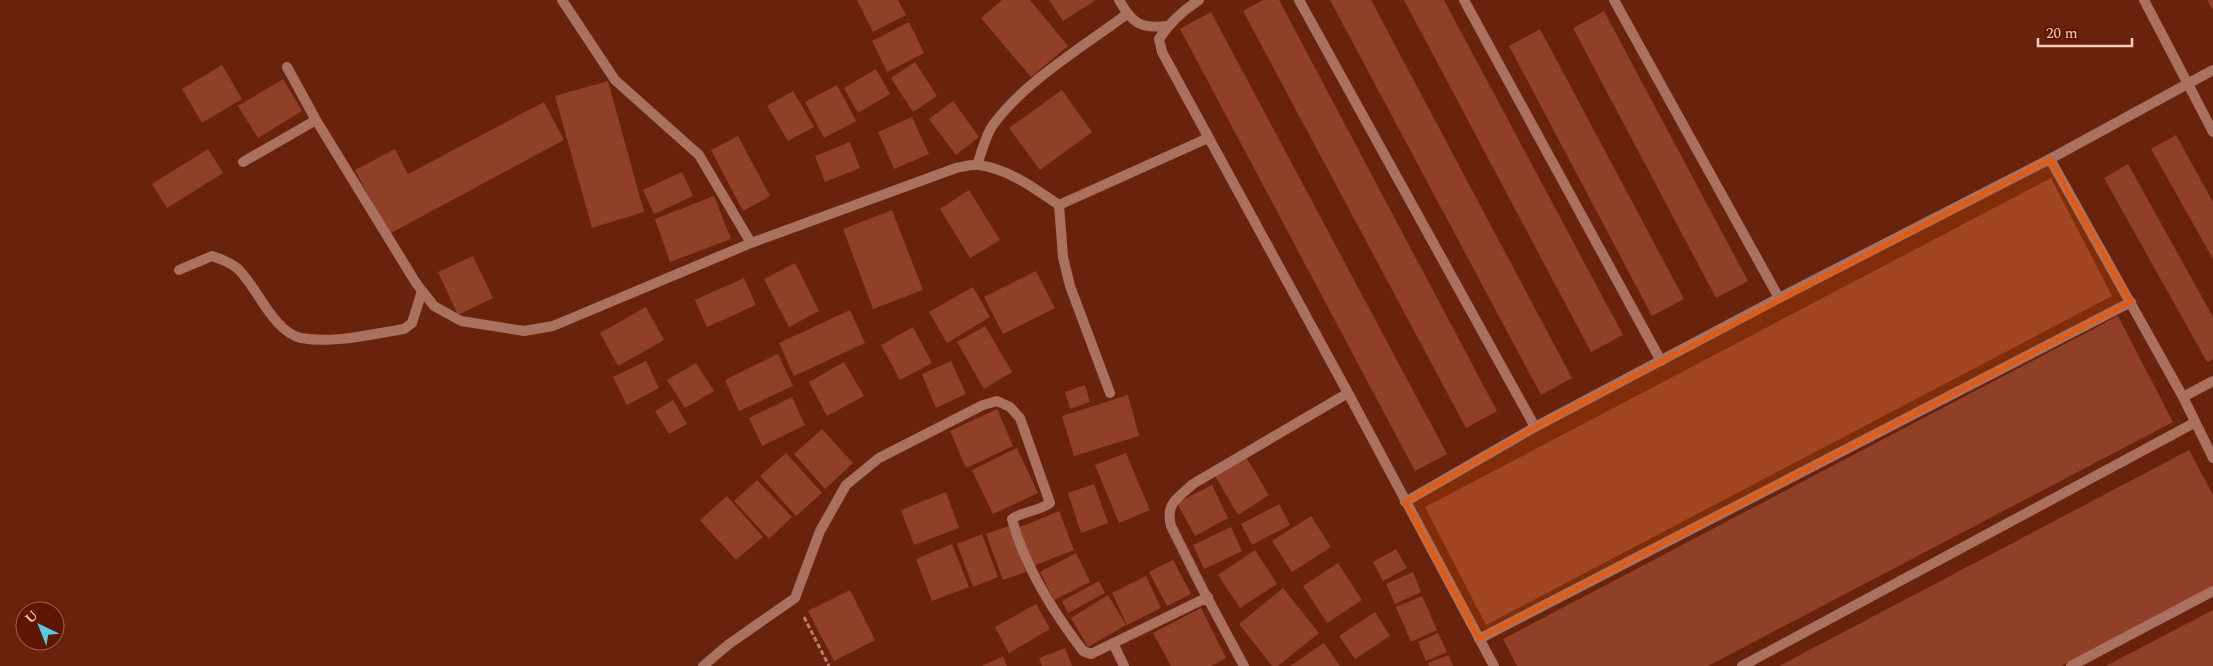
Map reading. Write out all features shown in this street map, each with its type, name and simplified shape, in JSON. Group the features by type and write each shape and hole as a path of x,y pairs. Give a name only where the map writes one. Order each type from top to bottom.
{"street":[{"path":"562,0 615,80 699,155 751,243"},
{"path":"1119,0 1127,14 1136,23 1152,28 1167,26"},
{"path":"1199,0 1179,13 1167,26 1159,39 1162,52 1494,666"},
{"path":"1299,0 1535,428"},
{"path":"1464,0 1662,361"},
{"path":"1614,0 1778,298"},
{"path":"2144,0 2213,132"},
{"path":"977,164 992,127 1007,108 1038,80 1127,14"},
{"path":"287,67 316,120 422,291 434,306 461,321 524,331 553,326 751,243 956,168 977,164 996,169 1022,181 1059,205"},
{"path":"1405,502 1535,428 1778,298 2050,159 2213,70"},
{"path":"244,162 316,120"},
{"path":"1059,205 1208,138"},
{"path":"2050,159 2183,397 2213,458"},
{"path":"1059,205 1063,257 1070,286 1110,393"},
{"path":"179,270 212,256 224,260 236,268 248,280 285,331 299,338 341,338 404,329 412,323 422,291"},
{"path":"1479,639 2131,302"},
{"path":"2183,397 2213,381"},
{"path":"1244,666 1171,526 1169,517 1171,504 1193,484 1348,393"},
{"path":"703,666 729,644 795,598 820,530 846,485 879,458 983,405 997,402 1010,407 1020,418 1050,503 1040,510 1018,515 1012,519 1025,557 1073,638 1083,651 1091,654 1208,597"},
{"path":"1742,666 2194,422"},
{"path":"2071,666 2213,591"},
{"path":"1113,643 1124,666"}],"path":[{"path":"795,598 829,666"}],"highlighted area":[{"path":"2050,159 2131,302 1479,639 1405,502 1535,427"}],"building":[{"path":"857,0 898,0 906,15 873,32"},
{"path":"1002,0 1030,0 1068,46 1031,77 981,18"},
{"path":"1049,0 1096,0 1063,21"},
{"path":"1263,0 1279,0 1497,411 1466,428 1243,11"},
{"path":"1330,0 1371,0 1572,378 1541,395"},
{"path":"1404,0 1444,0 1623,335 1591,352"},
{"path":"2207,0 2213,0 2213,10"},
{"path":"1604,11 1748,281 1716,298 1573,28"},
{"path":"1211,12 1447,454 1415,471 1180,29"},
{"path":"909,22 924,53 887,72 872,41"},
{"path":"1540,29 1684,299 1652,316 1509,46"},
{"path":"915,62 937,96 913,112 891,78"},
{"path":"222,65 242,99 202,123 182,89"},
{"path":"876,69 890,94 858,113 844,88"},
{"path":"283,79 302,111 258,138 238,106"},
{"path":"608,81 644,212 592,228 555,96"},
{"path":"837,85 856,121 824,138 805,102"},
{"path":"1062,90 1092,132 1040,170 1009,128"},
{"path":"793,91 814,127 788,141 767,106"},
{"path":"953,101 979,137 956,155 929,119"},
{"path":"544,102 564,140 389,234 355,170 395,149 408,174"},
{"path":"912,117 929,154 894,169 878,132"},
{"path":"2176,135 2213,202 2213,259 2151,149"},
{"path":"738,136 770,196 743,211 711,150"},
{"path":"850,142 860,168 825,182 815,156"},
{"path":"208,149 223,173 167,208 152,184"},
{"path":"2128,164 2213,317 2213,359 2207,362 2104,178"},
{"path":"682,172 693,196 654,214 643,190"},
{"path":"2051,178 2112,296 1486,625 1425,507"},
{"path":"969,190 1000,240 970,258 940,209"},
{"path":"714,196 731,239 670,262 655,219"},
{"path":"892,210 923,290 873,309 843,229"},
{"path":"473,256 493,298 458,315 438,272"},
{"path":"795,263 819,311 789,327 764,279"},
{"path":"1036,271 1055,308 1003,334 984,297"},
{"path":"744,278 756,305 707,327 695,300"},
{"path":"973,287 990,317 947,343 929,312"},
{"path":"646,307 664,340 618,366 600,333"},
{"path":"850,310 865,343 794,376 779,343"},
{"path":"2118,316 2173,422 1708,666 1517,666 1503,639"},
{"path":"985,326 1012,372 984,389 957,342"},
{"path":"913,327 932,363 900,380 881,345"},
{"path":"778,354 793,386 739,411 725,380"},
{"path":"646,361 659,388 627,405 613,377"},
{"path":"951,361 966,394 936,408 922,374"},
{"path":"844,362 864,396 827,416 809,382"},
{"path":"696,363 714,391 685,408 667,380"},
{"path":"1085,385 1090,402 1070,409 1065,392"},
{"path":"1128,395 1139,436 1074,456 1062,416"},
{"path":"792,397 805,425 762,446 749,418"},
{"path":"673,400 687,424 669,434 655,411"},
{"path":"997,409 1013,446 966,468 950,431"},
{"path":"822,429 853,463 825,489 794,454"},
{"path":"1017,448 1038,493 993,514 972,470"},
{"path":"2189,450 2213,495 2213,586 2061,666 1779,666"},
{"path":"786,453 822,493 796,516 760,476"},
{"path":"1126,453 1150,510 1119,523 1095,465"},
{"path":"1246,457 1269,495 1238,515 1215,476"},
{"path":"757,480 792,517 769,539 734,501"},
{"path":"1094,484 1108,523 1081,533 1068,493"},
{"path":"1212,485 1228,518 1195,536 1177,503"},
{"path":"946,492 959,528 914,545 901,510"},
{"path":"727,496 763,537 736,560 700,520"},
{"path":"1279,504 1290,525 1252,545 1241,524"},
{"path":"1059,511 1074,550 1033,566 1018,528"},
{"path":"1311,516 1331,547 1292,572 1272,541"},
{"path":"1009,526 1026,572 1003,580 986,534"},
{"path":"1231,527 1242,551 1204,569 1193,545"},
{"path":"982,534 998,577 973,587 957,544"},
{"path":"952,544 969,587 932,601 916,559"},
{"path":"1396,549 1407,568 1383,581 1373,562"},
{"path":"1255,550 1277,584 1240,608 1218,575"},
{"path":"1076,553 1090,582 1054,600 1040,572"},
{"path":"1173,560 1191,594 1167,606 1149,572"},
{"path":"1338,563 1362,600 1327,623 1303,586"},
{"path":"1413,572 1421,592 1395,604 1386,584"},
{"path":"1146,576 1161,608 1127,625 1112,593"},
{"path":"1099,581 1105,593 1068,613 1062,601"},
{"path":"1283,588 1319,633 1278,666 1272,666 1239,624"},
{"path":"850,590 875,640 834,661 808,611"},
{"path":"1108,595 1126,625 1088,647 1071,618"},
{"path":"1422,596 1437,630 1411,642 1396,607"},
{"path":"1036,604 1050,629 1009,653 995,627"},
{"path":"1201,608 1226,658 1211,666 1171,666 1153,633"},
{"path":"2213,610 2213,666 2106,666 2161,637"},
{"path":"1375,612 1390,636 1355,659 1339,636"},
{"path":"1438,633 1447,652 1426,661 1418,642"},
{"path":"1324,643 1340,666 1290,666"},
{"path":"1065,648 1072,666 1042,666 1039,658"},
{"path":"1449,655 1453,666 1429,666 1428,663"},
{"path":"1003,656 1007,666 982,666"}]}
